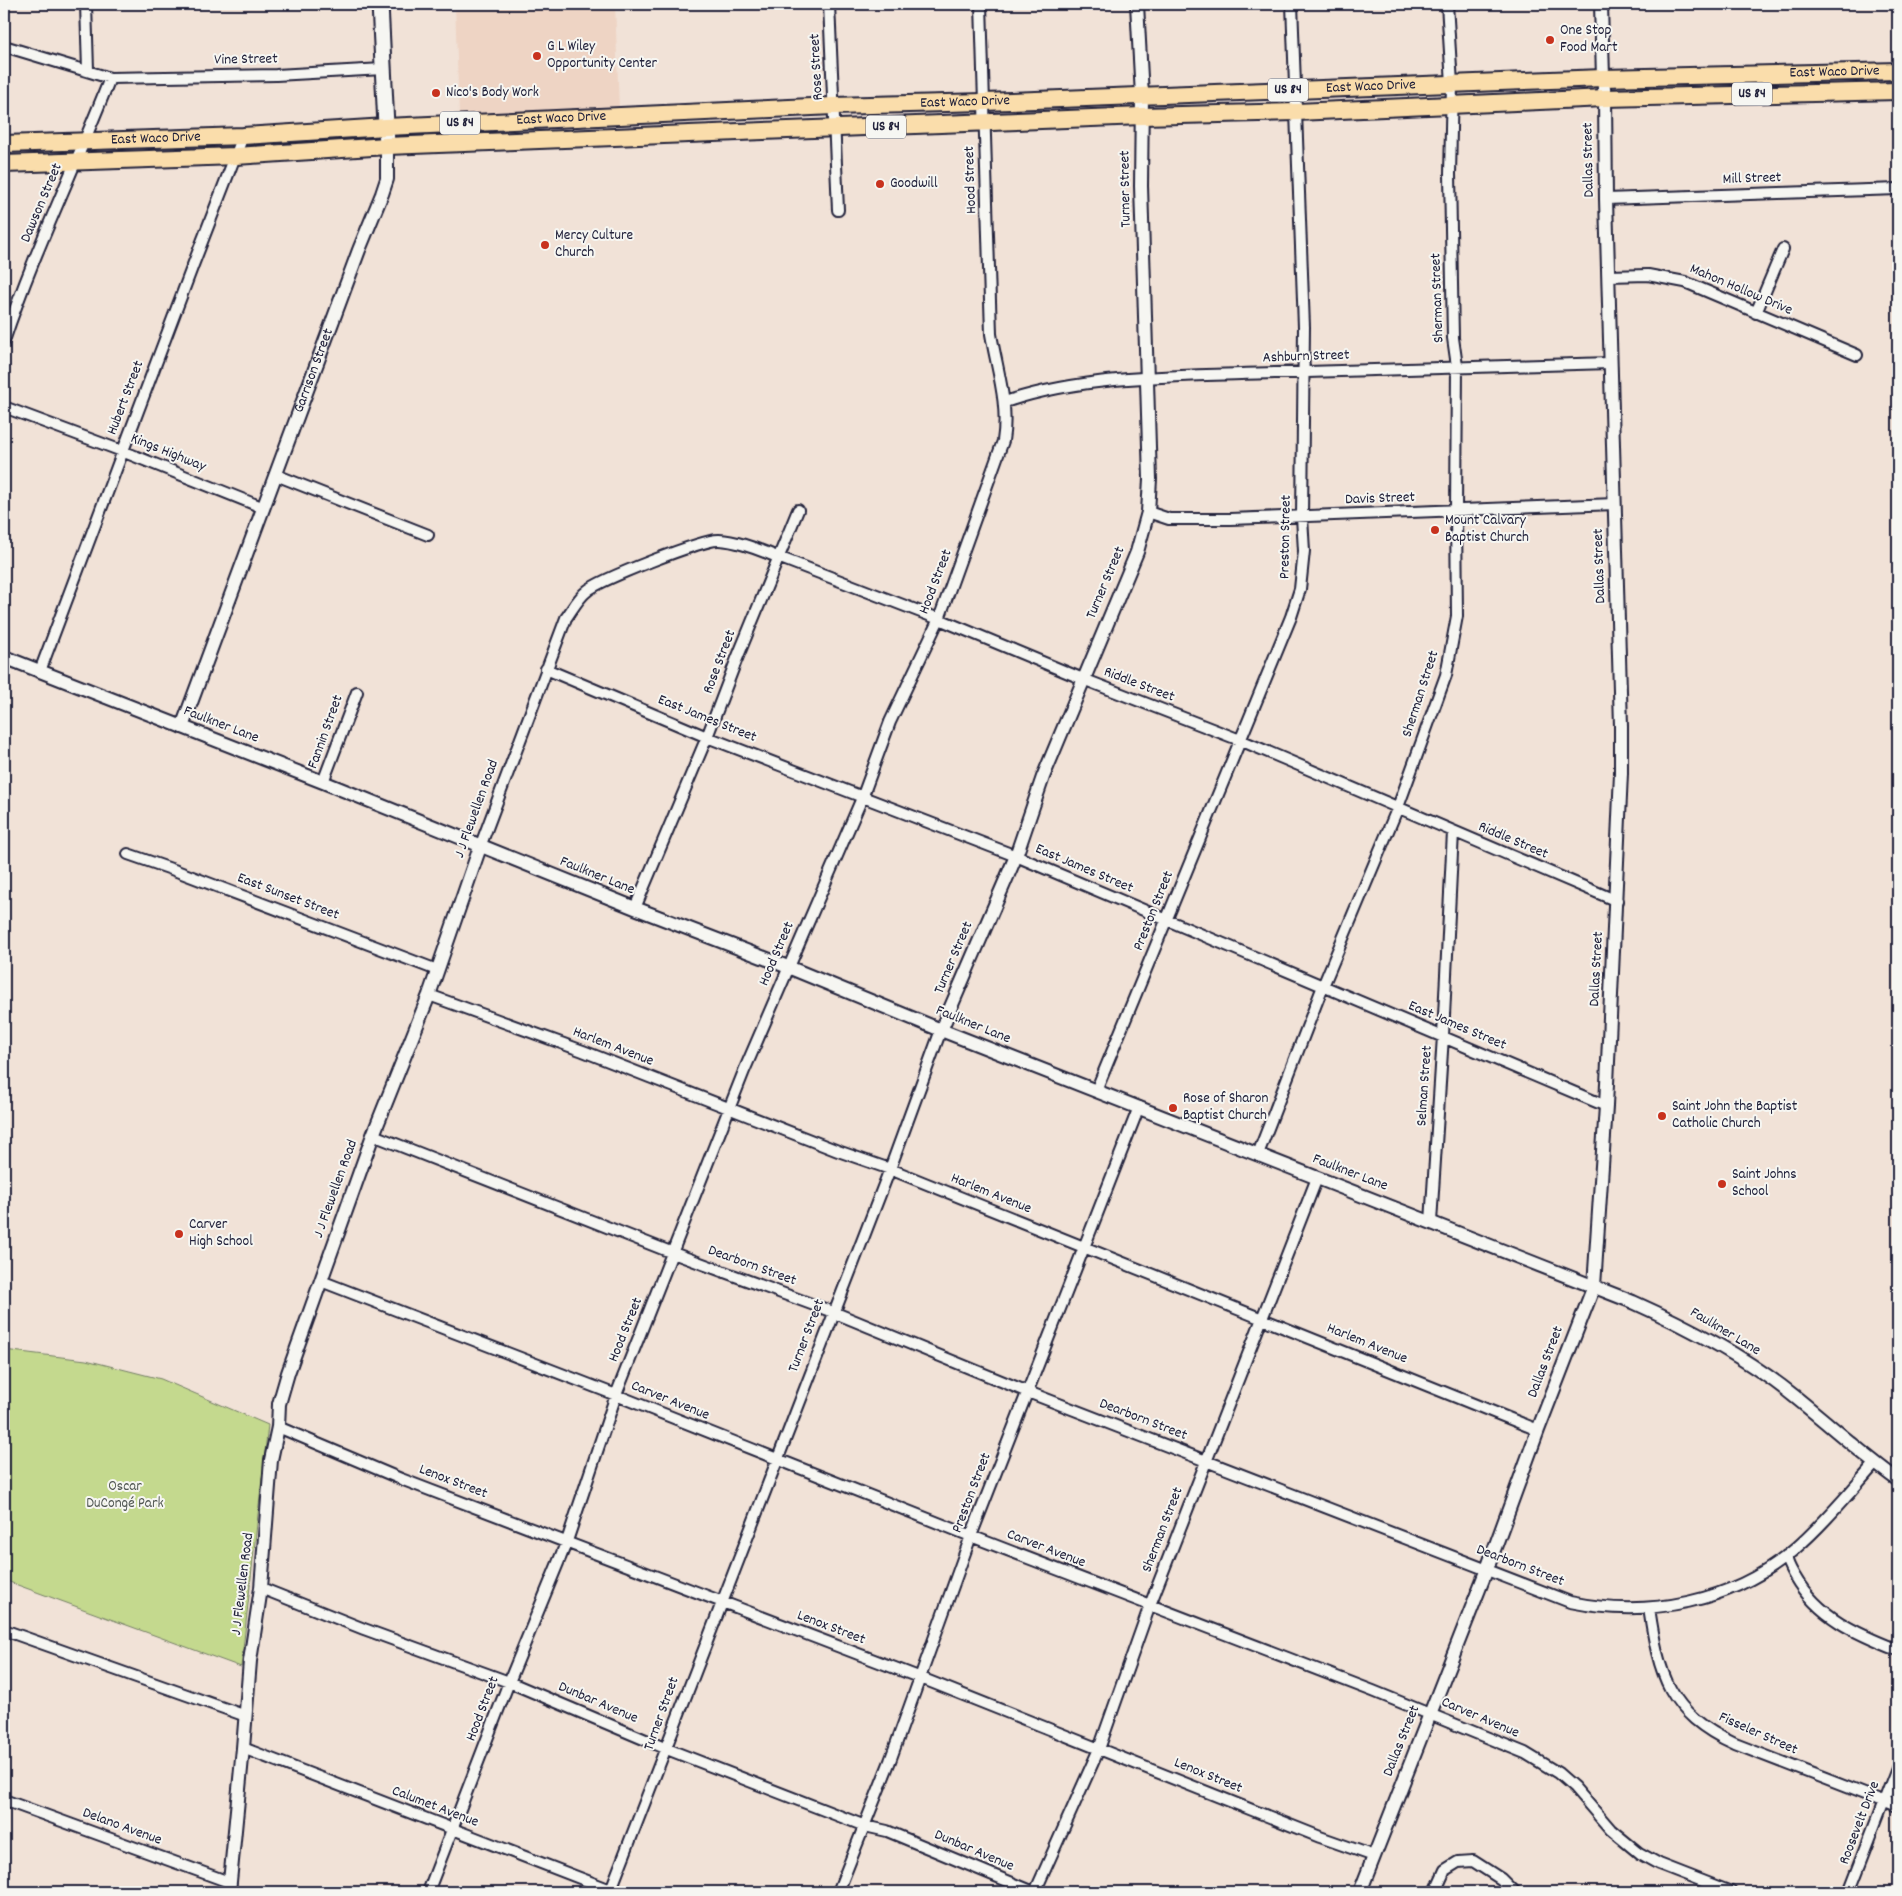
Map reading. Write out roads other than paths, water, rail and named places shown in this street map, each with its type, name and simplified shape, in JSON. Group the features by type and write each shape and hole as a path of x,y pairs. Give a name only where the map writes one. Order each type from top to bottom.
{"main road":[{"name":"Garrison Street","path":"380,4 387,146"},
{"name":"East Waco Drive","path":"4,144 243,136 386,127 833,106 1603,78 1898,71"},
{"name":"East Waco Drive","path":"4,164 236,156 387,146 1142,116 1297,112 1605,98 1898,91"}],"street":[{"path":"86,4 88,70"},
{"name":"Rose Street","path":"829,4 838,210"},
{"name":"Hood Street","path":"428,1892 509,1682 567,1541 616,1395 788,967 862,798 890,722 939,619 1001,448 1005,431 1005,402 995,362 991,334 981,4"},
{"name":"Turner Street","path":"613,1891 686,1694 890,1169 940,1030 1016,856 1043,776 1137,552 1148,512 1150,479 1141,186 1142,96 1137,4"},
{"name":"Preston Street","path":"1096,1091 1297,600 1303,568 1304,372 1292,4"},
{"name":"Sherman Street","path":"1258,1154 1323,986 1398,807 1446,675 1457,616 1457,366 1453,329 1450,174 1452,84 1447,4"},
{"name":"Dallas Street","path":"1360,1892 1487,1569 1594,1286 1617,901 1622,726 1614,504 1605,98 1601,4"},
{"path":"4,46 110,78"},
{"name":"Vine Street","path":"110,78 383,69"},
{"name":"Dawson Street","path":"4,341 22,289 86,141 110,78"},
{"name":"Hubert Street","path":"40,671 243,136"},
{"name":"Garrison Street","path":"182,727 356,257 382,194 388,168 387,146"},
{"name":"Mill Street","path":"1606,199 1898,189"},
{"path":"1756,313 1783,249"},
{"name":"Mahon Hollow Drive","path":"1608,276 1648,275 1685,282 1857,354"},
{"name":"Ashburn Street","path":"1005,402 1025,395 1068,387 1146,378 1457,366 1610,363"},
{"name":"Kings Highway","path":"4,408 122,451 264,508"},
{"path":"276,475 428,536"},
{"name":"Davis Street","path":"1148,512 1169,519 1230,520 1614,504"},
{"name":"Rose Street","path":"635,908 798,510"},
{"name":"Riddle Street","path":"644,564 717,540 744,545 939,619 1083,679 1240,740 1617,901"},
{"name":"J J Flewellen Road","path":"229,1887 244,1748 250,1661 261,1588 271,1460 278,1427 279,1404 288,1373 373,1134 429,995 480,847 566,618 586,591 607,578 644,564"},
{"name":"Faulkner Lane","path":"4,657 323,782 480,847 788,967 940,1030 1594,1286 1669,1318 1745,1362 1793,1395 1898,1480"},
{"name":"East James Street","path":"546,670 862,798 1016,856 1606,1106"},
{"name":"Fannin Street","path":"323,782 357,692"},
{"name":"Selman Street","path":"1431,1222 1443,1036 1452,832"},
{"name":"East Sunset Street","path":"128,854 184,873 437,970"},
{"name":"Harlem Avenue","path":"429,995 583,1051 838,1151 890,1169 1084,1248 1262,1317 1538,1430"},
{"name":"Preston Street","path":"838,1892 921,1678 971,1536 1139,1108"},
{"name":"Dearborn Street","path":"373,1134 673,1253 833,1312 1028,1392 1570,1602 1611,1608 1649,1608 1695,1600 1721,1592 1764,1571 1786,1556 1810,1535 1876,1464"},
{"name":"Sherman Street","path":"1034,1892 1099,1749 1150,1605 1317,1178"},
{"name":"Carver Avenue","path":"321,1281 1430,1714 1525,1753 1543,1763 1574,1787 1611,1830 1639,1853 1659,1864 1731,1892"},
{"name":"Lenox Street","path":"278,1427 401,1479 921,1678 1320,1837 1374,1856"},
{"path":"1786,1556 1787,1563 1799,1584 1830,1617 1867,1638 1898,1650"},
{"name":"Dunbar Avenue","path":"261,1588 364,1629 509,1682 667,1749 865,1826 887,1831 1034,1892"},
{"name":"Fisseler Street","path":"1649,1608 1660,1667 1672,1693 1693,1718 1718,1736 1735,1744 1898,1807"},
{"path":"4,1630 246,1716"},
{"name":"Calumet Avenue","path":"244,1748 613,1891"},
{"name":"Roosevelt Drive","path":"1849,1892 1898,1765"},
{"name":"Delano Avenue","path":"4,1800 229,1887"},
{"path":"1435,1892 1445,1870 1458,1862 1473,1861 1501,1880 1514,1892"}],"place":[{"name":"One Stop Food Mart","path":"1550,40"},
{"name":"G L Wiley Opportunity Center","path":"537,56"},
{"name":"Nico's Body Work","path":"436,93"},
{"name":"Goodwill","path":"880,184"},
{"name":"Mercy Culture Church","path":"545,245"},
{"name":"Mount Calvary Baptist Church","path":"1435,530"},
{"name":"Rose of Sharon Baptist Church","path":"1173,1108"},
{"name":"Saint John the Baptist Catholic Church","path":"1662,1116"},
{"name":"Saint Johns School","path":"1722,1184"},
{"name":"Carver High School","path":"179,1234"}],"park label":[{"name":"Oscar DuCongé Park","path":"125,1496"}]}
